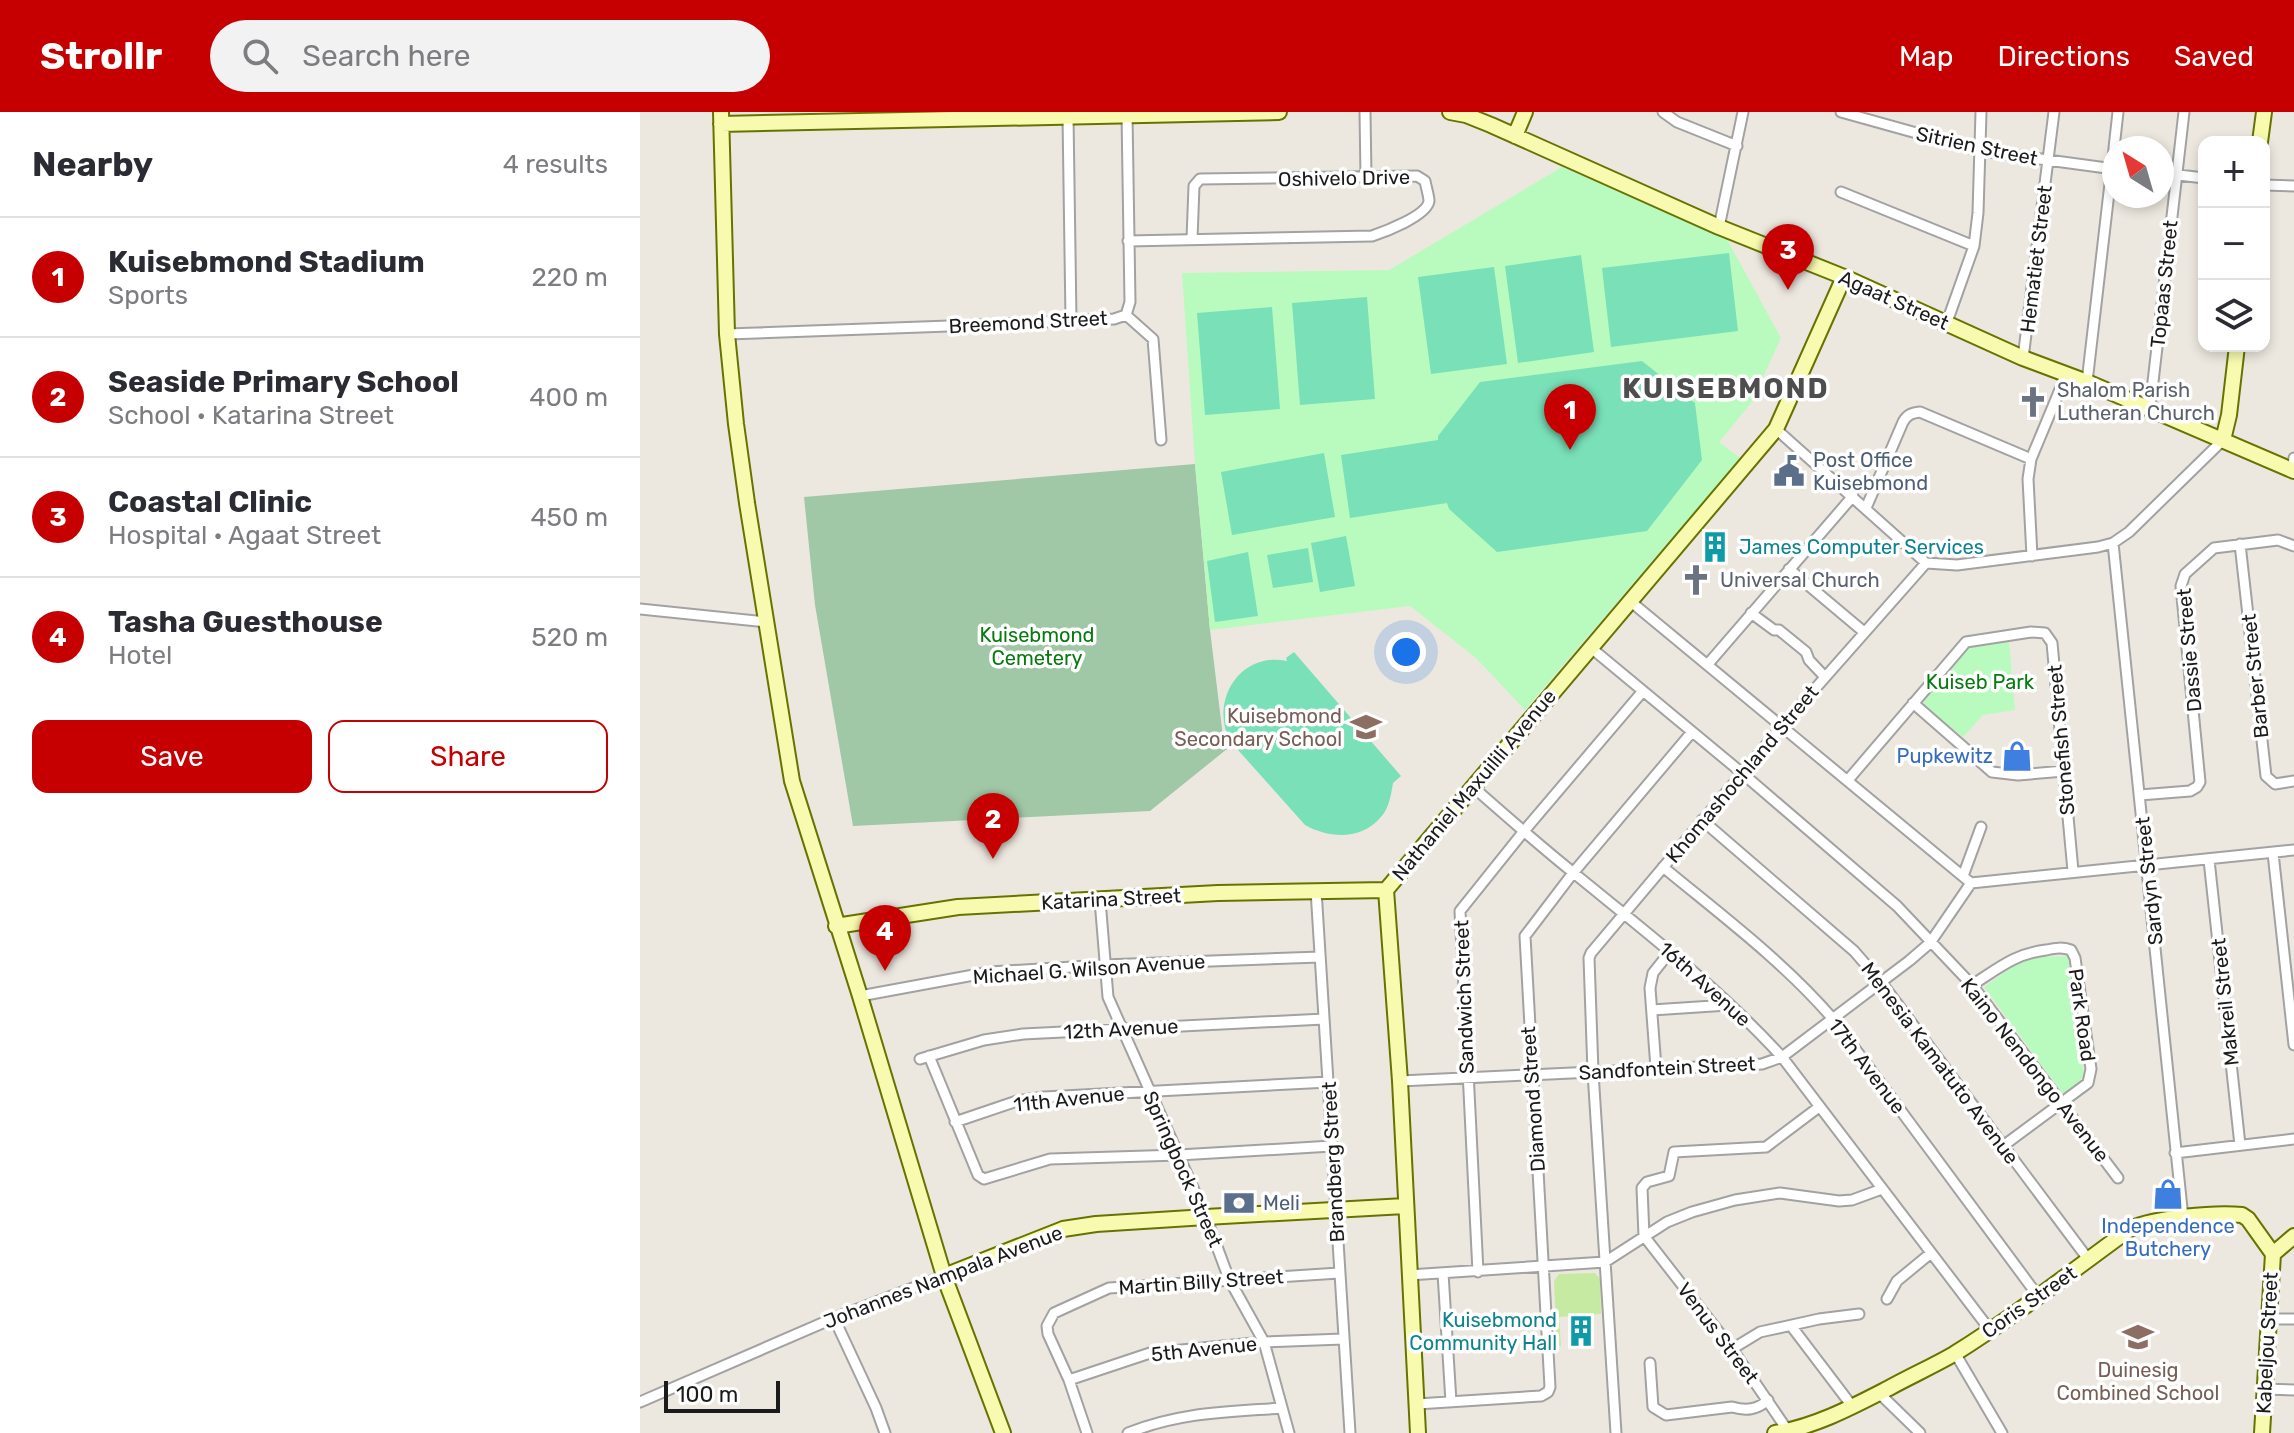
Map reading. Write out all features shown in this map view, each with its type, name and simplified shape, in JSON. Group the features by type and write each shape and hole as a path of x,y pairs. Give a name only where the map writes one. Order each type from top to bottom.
{"street":[{"path":"1003,1433 944,1276 792,781 747,503 727,334 721,118 1279,112"},
{"path":"1365,112 1366,176"},
{"name":"Agaat Street","path":"1450,112 1466,115 1719,227 1844,277 2023,358 2293,466"},
{"path":"1515,136 1525,112"},
{"path":"1663,112 1677,122 1737,146"},
{"path":"1719,227 1743,112"},
{"name":"Sitrien Street","path":"1841,112 1981,151 2102,168"},
{"path":"1947,322 1974,246 1981,112"},
{"name":"Hematiet Street","path":"2023,358 2054,112"},
{"path":"2115,136 2118,112"},
{"name":"Topaas Street","path":"2150,408 2184,112"},
{"path":"2261,136 2264,112"},
{"name":"Breemond Street","path":"727,334 1114,319 1126,315 1130,302 1127,114"},
{"path":"1068,116 1071,320"},
{"path":"2174,175 2198,177"},
{"name":"Oshivelo Drive","path":"1128,241 1372,236 1403,223 1429,202 1422,178 1200,179 1194,186 1192,239"},
{"path":"2270,185 2294,186"},
{"path":"1841,192 1974,246"},
{"path":"2087,382 2108,208"},
{"name":"Nathaniel Maxuilili Avenue","path":"1418,1433 1400,1081 1386,890 1776,429 1844,277"},
{"path":"1126,315 1153,339 1161,440"},
{"path":"1776,429 1926,563 1957,565 2098,547 2113,543 2129,532 2223,440 2236,352"},
{"path":"2032,556 2028,479 2031,459 2066,375"},
{"path":"1866,508 1903,422 1914,413 1920,412 2031,459"},
{"path":"1708,664 1853,496"},
{"name":"Dassie Street","path":"2140,795 2190,791 2200,782 2181,586 2185,574 2214,548 2278,540 2294,546"},
{"name":"Sardyn Street","path":"2113,543 2183,1218"},
{"name":"Barber Street","path":"2240,544 2266,776 2275,784 2294,781"},
{"name":"Khomashochland Street","path":"1616,1433 1593,1072 1589,958 1742,773 1926,563"},
{"path":"1789,569 1864,632"},
{"path":"1630,601 1967,879 2209,860 2294,850"},
{"path":"640,609 766,622"},
{"path":"1751,613 1806,652 1809,660 1825,677"},
{"name":"Stonefish Street","path":"1848,780 1966,642 2031,632 2045,633 2052,643 2073,871"},
{"name":"Kaino Nendongo Avenue","path":"1590,647 1881,892 1972,985 2118,1178"},
{"name":"Sandwich Street","path":"1478,1272 1460,911 1643,691"},
{"path":"1913,703 1992,772 2018,775 2064,771"},
{"name":"Diamond Street","path":"1417,1404 1541,1396 1548,1392 1525,936 1573,873 1692,732"},
{"name":"16th Avenue","path":"1472,786 1669,953 1782,1057 1990,1330"},
{"name":"Menesia Kamatuto Avenue","path":"1702,820 1854,951 1881,982 2088,1259"},
{"name":"Sandfontein Street","path":"1400,1081 1762,1064 1782,1057 1930,943 1967,879 1981,827"},
{"path":"2273,853 2294,1045"},
{"name":"Makreil Street","path":"2209,860 2240,1145"},
{"name":"17th Avenue","path":"1663,867 1814,997 2038,1296"},
{"name":"Katarina Street","path":"836,926 958,907 1316,890 1386,890"},
{"name":"Brandberg Street","path":"1316,890 1350,1433"},
{"name":"Springbock Street","path":"1100,900 1108,997 1206,1217 1229,1279 1264,1342 1289,1433"},
{"name":"Park Road","path":"1972,985 2028,952 2063,947 2071,950 2075,958 2091,1069 2088,1083 2003,1146"},
{"path":"1656,1068 1650,988 1653,973 1669,953"},
{"name":"Michael G. Wilson Avenue","path":"860,996 990,972 1320,957"},
{"path":"1652,1010 1728,1005"},
{"name":"12th Avenue","path":"955,1122 924,1057 984,1040 1023,1034 1324,1019"},
{"name":"11th Avenue","path":"955,1122 1017,1101 1329,1082"},
{"path":"1644,1236 1642,1188 1647,1182 1669,1176 1674,1152 1766,1147 1819,1107"},
{"path":"955,1122 978,1175 984,1179 1050,1159 1332,1146"},
{"path":"2175,1153 2294,1139"},
{"path":"1409,1275 1605,1262 1667,1222 1735,1200 1785,1193 1839,1201 1852,1200 1882,1189"},
{"name":"Johannes Nampala Avenue","path":"640,1402 834,1318 1063,1229 1096,1224 1405,1206"},
{"name":"Coris Street","path":"1784,1432 1852,1406 1955,1353 2130,1229 2143,1223 2242,1215 2273,1254"},
{"name":"Venus Street","path":"1644,1236 1732,1349 1768,1400 1784,1432"},
{"path":"2273,1254 2294,1236"},
{"path":"1887,1299 1897,1281 1931,1253"},
{"name":"Kabeljou Street","path":"2262,1433 2273,1254"},
{"name":"Martin Billy Street","path":"1087,1433 1069,1380 1048,1334 1047,1326 1054,1313 1109,1288 1339,1273"},
{"path":"1443,1273 1451,1402"},
{"path":"1732,1349 1756,1334 1819,1319 1859,1314"},
{"path":"834,1318 885,1433"},
{"path":"2267,1319 2294,1319"},
{"path":"1792,1327 1852,1406"},
{"name":"5th Avenue","path":"1069,1380 1150,1353 1264,1342 1343,1339"},
{"path":"1955,1353 2002,1433"},
{"path":"1650,1363 1652,1404 1666,1415 1732,1407 1742,1410 1761,1406 1768,1400"},
{"path":"2264,1389 2294,1390"},
{"path":"1879,1393 1920,1433"},
{"path":"1128,1433 1180,1416 1282,1408"}],"green space":[{"path":"1562,167 1727,239 1781,338 1751,403 1719,442 1740,458 1525,710 1476,658 1410,606 1210,630 1182,273 1389,270"},
{"path":"1729,253 1738,331 1611,347 1602,268"},
{"path":"1581,255 1594,352 1518,363 1505,266"},
{"path":"1494,267 1507,364 1431,374 1418,277"},
{"path":"1367,297 1375,399 1300,405 1292,303"},
{"path":"1272,307 1280,409 1205,415 1197,313"},
{"path":"1642,361 1695,403 1702,460 1647,531 1497,552 1449,509 1447,503 1350,518 1341,455 1438,440 1480,382"},
{"path":"1324,453 1335,517 1232,535 1221,472"},
{"name":"Kuisebmond Cemetery","path":"1195,464 1210,630 1224,745 1227,749 1150,811 853,826 815,605 804,497"},
{"path":"1346,536 1355,586 1320,592 1311,543"},
{"path":"1308,548 1313,582 1273,588 1267,555"},
{"path":"1248,552 1258,616 1215,622 1207,561"},
{"name":"Kuiseb Park","path":"2009,642 2015,710 1983,715 1963,737 1924,706 1925,696 1967,648"},
{"path":"1294,652 1401,776 1393,783 1383,814 1363,831 1334,835 1305,825 1230,741 1224,710 1233,682 1243,671 1256,664 1270,660 1287,661 1286,658"},
{"path":"2070,956 2084,1077 2063,1094 1984,987 2026,957"},
{"path":"1595,1273 1600,1279 1601,1314 1559,1317 1561,1346 1557,1346 1554,1281 1559,1274"}],"place":[{"name":"Coastal Clinic","path":"1788,290"},
{"name":"Shalom Parish Lutheran Church","path":"2033,402"},
{"name":"Kuisebmond Stadium","path":"1570,450"},
{"name":"Post Office Kuisebmond","path":"1789,471"},
{"name":"James Computer Services","path":"1715,547"},
{"name":"Universal Church","path":"1696,580"},
{"name":"Kuisebmond Secondary School","path":"1366,727"},
{"name":"Pupkewitz","path":"2017,756"},
{"name":"Seaside Primary School","path":"993,859"},
{"name":"Tasha Guesthouse","path":"885,971"},
{"name":"Independence Butchery","path":"2168,1194"},
{"name":"Meli","path":"1239,1203"},
{"name":"Kuisebmond Community Hall","path":"1581,1331"},
{"name":"Duinesig Combined School","path":"2138,1337"}],"district":[{"name":"KUISEBMOND","path":"1726,388"}]}
